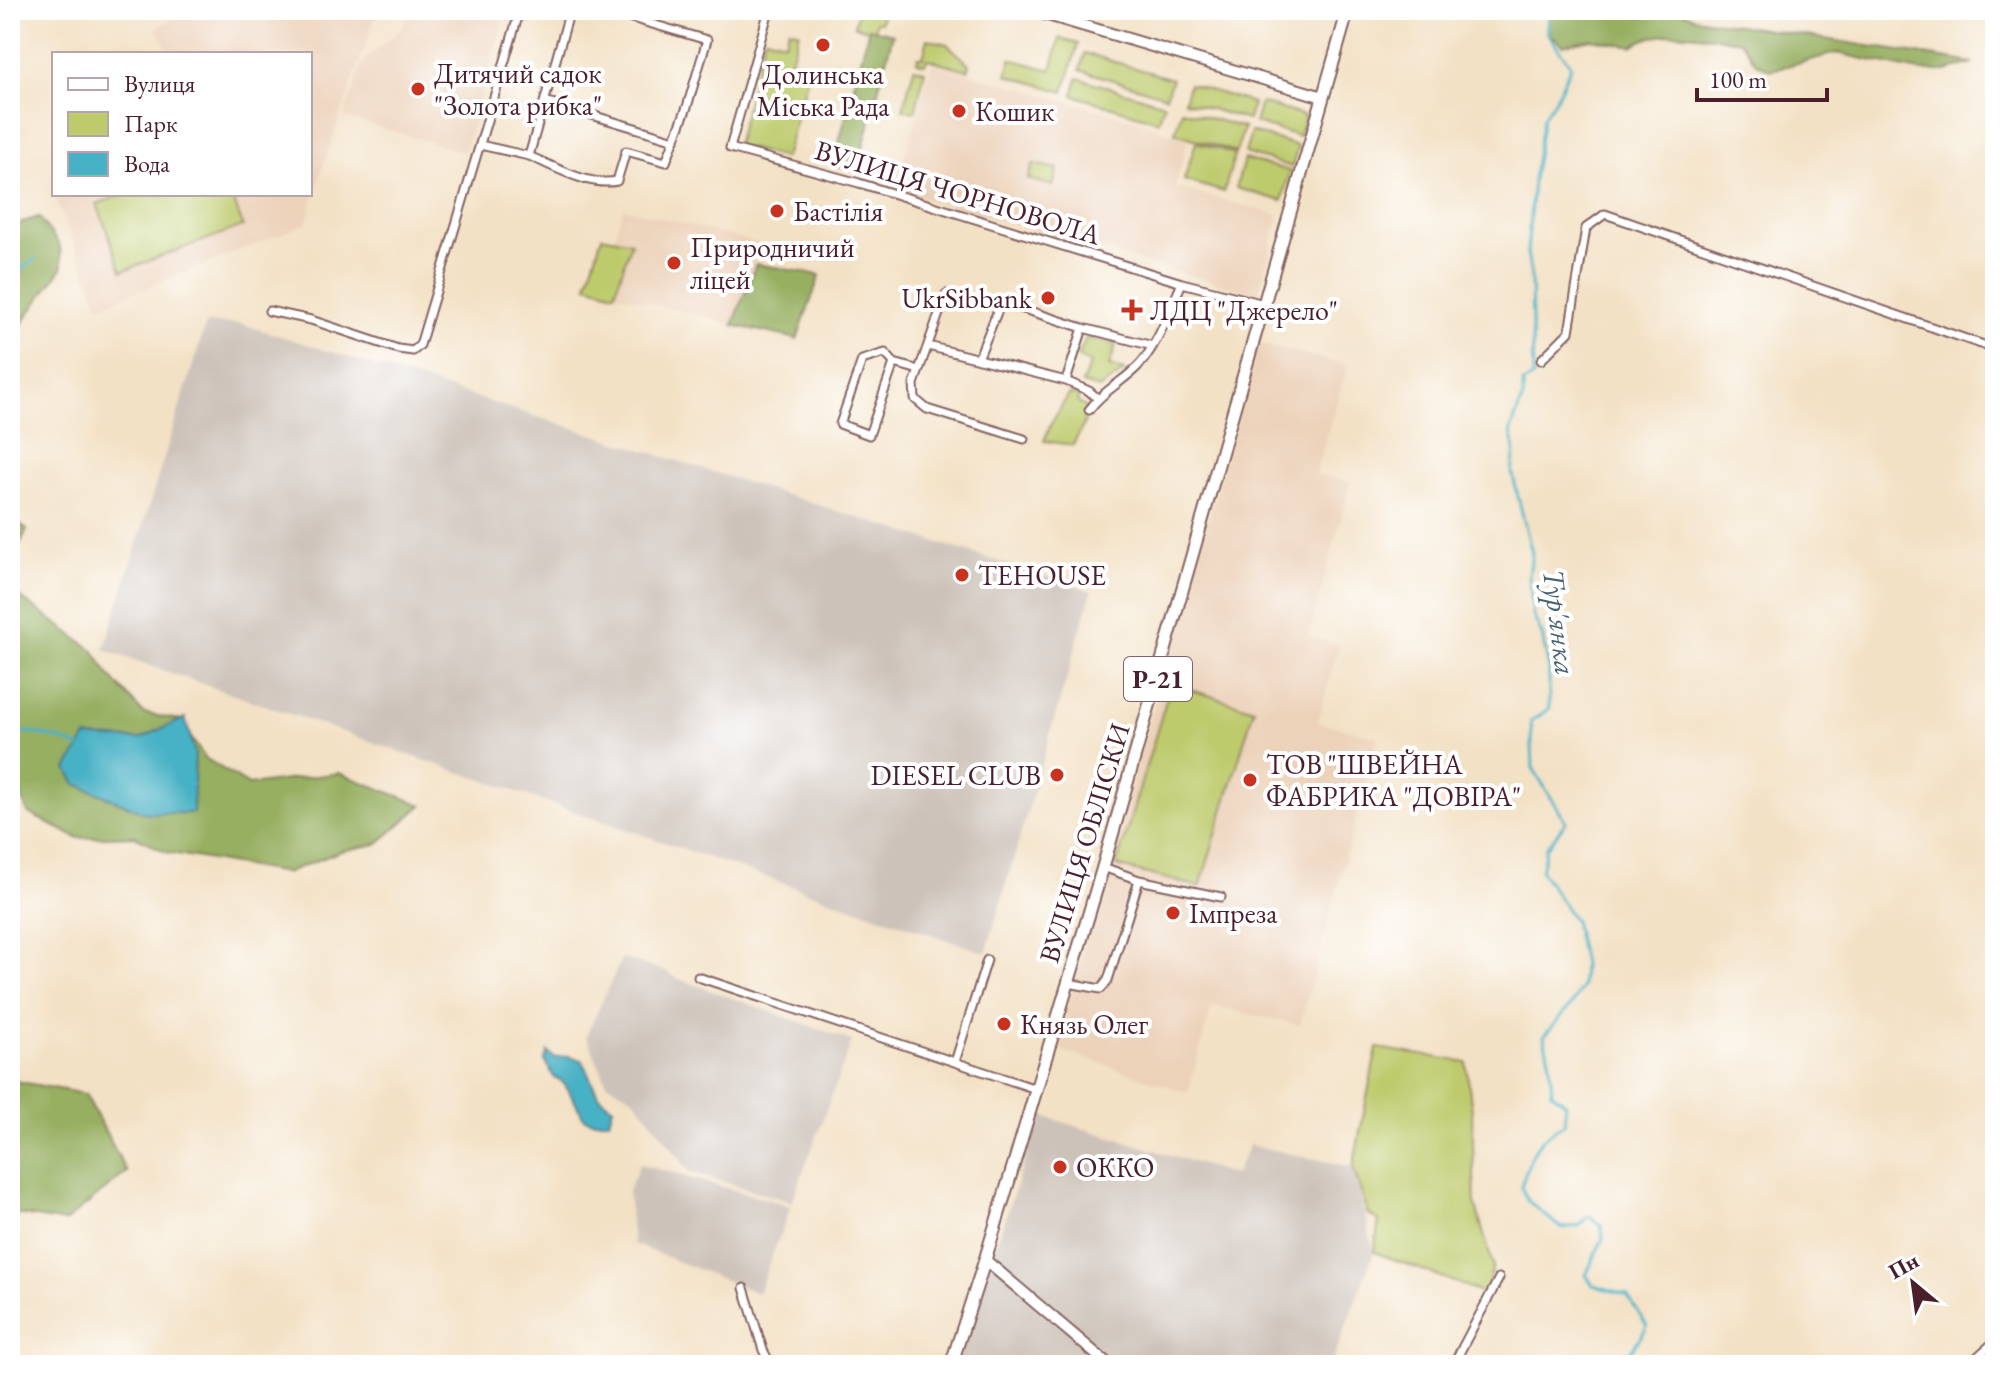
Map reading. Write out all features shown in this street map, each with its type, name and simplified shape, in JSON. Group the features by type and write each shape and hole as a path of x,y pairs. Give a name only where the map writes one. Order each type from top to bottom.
{"main road":[{"path":"1031,10 1323,97"},
{"name":"ВУЛИЦЯ ОБЛІСКИ","path":"951,1365 1103,867 1348,10"},
{"path":"985,1260 1109,1365"}],"street":[{"path":"269,311 311,320 398,349 413,351 420,345 520,10"},
{"path":"529,156 570,10"},
{"path":"480,145 529,156 604,184 617,181 626,151 666,162 707,40 604,10"},
{"name":"ВУЛИЦЯ ЧОРНОВОЛА","path":"769,10 730,148 859,183 1182,283 1264,304"},
{"path":"545,101 675,140"},
{"path":"1541,360 1569,332 1586,228 1605,214 1995,349"},
{"path":"1089,410 1097,398 1139,365 1153,346 1182,283"},
{"path":"946,294 913,394 922,406 1024,439"},
{"path":"978,359 1000,305 1011,305 1153,346"},
{"path":"1066,381 1083,328"},
{"path":"928,346 1066,381 1097,398"},
{"path":"894,363 869,435 840,424 862,360 885,353 894,363 919,370"},
{"path":"1103,867 1139,880 1221,897"},
{"path":"1068,983 1101,989 1108,980 1139,880"},
{"path":"1993,953 1995,1003"},
{"path":"955,1062 987,960"},
{"path":"698,977 1036,1089"},
{"path":"1453,1365 1499,1278"},
{"path":"744,1288 763,1350 771,1365"},
{"path":"1968,1365 1995,1341"}],"shaded area":[{"path":"190,10 378,10 327,154 306,224 100,306 54,196 312,196 312,52 169,52 156,28"},
{"name":"Дитячий садок \"Золота рибка\"","path":"409,10 507,10 464,152 344,117 363,61 405,25"},
{"path":"932,63 1141,122 1188,140 1175,187 1279,215 1258,295 895,190"},
{"name":"Природничий ліцей","path":"623,208 761,244 733,325 585,285 602,236 614,238"},
{"path":"206,323 242,324 1092,591 986,953 104,650"},
{"path":"1259,344 1348,365 1315,474 1351,482 1308,637 1339,645 1318,722 1378,737 1300,1025 1212,1006 1188,1093 1055,1048"},
{"path":"622,958 852,1041 792,1202 690,1172 634,1098 607,1083 586,1036"},
{"path":"1040,1115 1235,1175 1249,1145 1353,1167 1374,1252 1331,1365 955,1365"},
{"path":"640,1164 791,1206 758,1293 633,1244 628,1191"}],"green space":[{"path":"858,10 884,10 874,31 854,26"},
{"path":"1550,10 1680,10 1695,18 1973,63 1946,71 1919,71 1837,53 1771,70 1756,63 1740,41 1684,34 1657,36 1632,46 1592,39 1563,45 1547,32"},
{"path":"869,28 893,34 857,171 833,165"},
{"path":"789,29 799,32 791,60 811,65 785,158 736,145 765,37 785,42"},
{"path":"1060,38 1078,44 1064,92 1007,75 1011,59 1051,70"},
{"path":"928,39 947,44 970,65 968,70 927,59 925,64 917,62 918,57 923,57"},
{"path":"1085,53 1172,79 1166,96 1080,70"},
{"path":"914,68 925,71 915,112 903,109"},
{"path":"1078,78 1164,104 1159,121 1073,95"},
{"path":"1189,84 1253,103 1248,120 1184,101"},
{"path":"1261,103 1305,116 1299,136 1255,123"},
{"path":"1182,110 1244,128 1236,152 1175,133"},
{"path":"1251,132 1298,146 1292,167 1245,153"},
{"path":"1196,142 1235,154 1224,192 1184,180"},
{"path":"1244,159 1290,171 1282,201 1236,188"},
{"path":"1033,164 1058,169 1053,186 1028,179"},
{"path":"119,196 232,196 243,226 122,271 97,204"},
{"path":"39,217 60,246 62,268 23,322 10,334 10,231 23,222"},
{"path":"602,236 631,242 615,293 587,285"},
{"path":"756,264 820,275 797,339 733,325"},
{"path":"1086,338 1116,345 1109,366 1125,371 1099,389 1082,384 1090,363 1078,358"},
{"path":"1069,394 1078,396 1078,403 1086,407 1084,424 1073,445 1044,441 1051,424"},
{"path":"10,516 27,530 19,546 10,554"},
{"path":"10,590 93,650 109,675 143,713 179,720 205,758 249,785 339,773 422,805 377,844 341,851 285,873 166,852 135,836 77,838 28,813 10,778"},
{"path":"1171,684 1254,709 1200,887 1116,866"},
{"path":"1377,1048 1466,1062 1472,1111 1475,1203 1493,1266 1486,1294 1374,1252 1379,1221 1368,1214 1353,1167"},
{"path":"10,1080 85,1094 127,1172 65,1222 10,1213"}],"water":[{"path":"185,718 195,754 193,813 145,813 76,784 67,769 86,737 140,739"},
{"path":"548,1052 555,1058 569,1056 582,1060 597,1092 613,1107 609,1121 584,1118 568,1089 554,1077 545,1061"}],"waterway":[{"name":"Тур'янка","path":"1550,10 1547,32 1571,66 1543,117 1533,180 1527,253 1531,277 1533,377 1523,383 1523,397 1511,430 1515,451 1512,472 1532,553 1529,576 1533,615 1542,635 1549,668 1549,709 1531,721 1533,768 1566,822 1546,848 1541,871 1574,920 1583,964 1582,987 1572,1004 1544,1036 1552,1093 1566,1103 1564,1124 1539,1143 1521,1187 1528,1201 1561,1228 1579,1226 1590,1216 1602,1227 1603,1238 1586,1275 1593,1285 1627,1295 1647,1326 1625,1365"},
{"path":"10,278 35,259"},
{"path":"10,731 46,735 80,748"}],"place":[{"name":"Долинська Міська Рада","path":"823,45"},
{"name":"Дитячий садок \"Золота рибка\"","path":"418,89"},
{"name":"Кошик","path":"959,111"},
{"name":"Бастілія","path":"777,211"},
{"name":"Природничий ліцей","path":"674,263"},
{"name":"UkrSibbank","path":"1048,298"},
{"name":"ЛДЦ \"Джерело\"","path":"1132,310"},
{"name":"TEHOUSE","path":"962,575"},
{"name":"DIESEL CLUB","path":"1057,775"},
{"name":"ТОВ \"ШВЕЙНА ФАБРИКА \"ДОВІРА\"","path":"1250,780"},
{"name":"Імпреза","path":"1173,913"},
{"name":"Князь Олег","path":"1004,1024"},
{"name":"ОККО","path":"1060,1167"}]}
